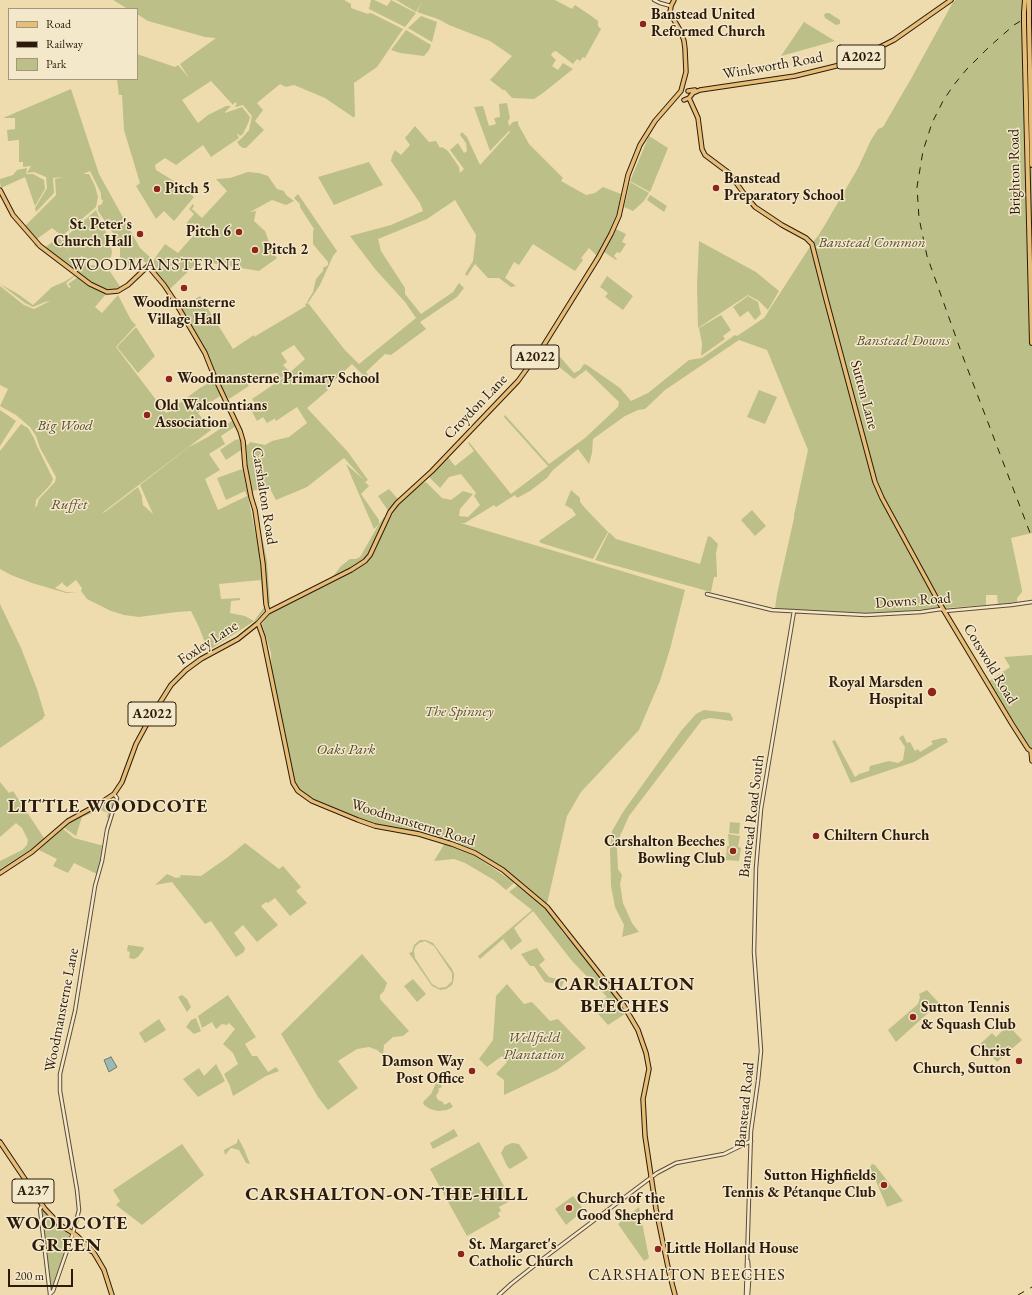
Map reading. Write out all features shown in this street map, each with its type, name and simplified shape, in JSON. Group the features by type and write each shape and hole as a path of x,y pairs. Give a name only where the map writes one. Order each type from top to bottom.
{"highway":[{"name":"Brighton Road","path":"1024,0 1026,12 1032,343"},
{"name":"Brighton Road","path":"1026,12 1029,0"},
{"name":"Brighton Road","path":"1026,22 1032,165"}],"main road":[{"path":"674,0 670,13 681,32 684,41 686,72 680,92 683,99 692,106"},
{"name":"Winkworth Road","path":"683,99 689,97 693,92 700,90 795,76 840,65 894,40 951,0"},
{"path":"684,81 684,86 687,90"},
{"name":"Winkworth Road","path":"680,92 687,90 700,90"},
{"name":"Sutton Lane","path":"687,90 698,118 702,149 705,155 729,173 755,207 782,225 806,238 813,246 875,482 889,511 943,610"},
{"name":"Croydon Lane","path":"268,612 363,563 369,557 390,512 397,503 432,471 518,381 558,322 612,234 619,216 628,176 640,145 655,121 674,101 680,92"},
{"path":"674,101 683,99"},
{"name":"Carshalton Road","path":"0,190 13,215 40,246 99,289 107,292 118,291 128,285 148,266 174,300 191,332 202,347 240,431 243,441 245,466 255,510 268,612"},
{"name":"Cotswold Road","path":"943,610 1028,750 1032,752 1032,761"},
{"name":"Foxley Lane","path":"114,794 122,782 140,736 157,705 171,685 193,664 238,639 258,623 268,612"},
{"name":"Woodmansterne Road","path":"258,623 263,637 293,783 298,791 312,801 375,826 420,834 452,844 475,854 503,870 547,907 584,955 617,994 638,1030 646,1053 649,1069 642,1099 645,1136 650,1177 666,1261 675,1295"},
{"name":"A2022","path":"0,873 32,852 68,821 114,794"},
{"name":"A237","path":"0,1142 42,1206 59,1223 88,1246 103,1268 112,1295"}],"street":[{"path":"654,0 671,6"},
{"name":"Downs Road","path":"707,594 772,610 866,615 1011,605 1032,602"},
{"name":"Banstead Road South","path":"760,1025 754,952 754,891 757,851 761,809 794,611"},
{"name":"Woodmansterne Lane","path":"73,1233 78,1215 79,1203 60,1091 60,1074 75,1011 95,886 102,861 107,830 118,798 114,794"},
{"name":"Banstead Road","path":"747,1295 748,1197 752,1127 760,1065 760,1025"},
{"path":"499,1295 650,1177 676,1163 724,1154 751,1141"},
{"path":"42,1206 40,1209 50,1294"},
{"path":"50,1294 53,1291 73,1233"}],"green space":[{"path":"113,0 344,0 351,4 351,8 368,14 371,13 403,29 377,67 354,83 355,117 325,98 294,85 286,87 280,84 257,103 263,110 255,121 264,130 246,148 243,148 237,142 249,130 252,116 243,105 236,107 235,106 237,104 235,102 233,105 211,81 182,100 198,123 208,115 226,106 231,106 225,113 242,107 250,117 243,134 240,136 237,134 239,138 211,157 203,145 176,165 165,158 155,165 156,170 182,186 194,197 174,221 164,211 156,219 136,186 140,183 124,130 122,95 119,95 117,80 138,80 138,54 175,67 178,65 189,78 180,64 216,38 205,37 148,21 138,15 138,8 126,8"},
{"path":"371,0 387,6 391,0 416,13 405,27 369,9"},
{"path":"396,0 555,0 572,9 575,5 598,21 598,26 601,29 585,58 583,57 580,61 577,59 573,64 556,51 553,52 551,55 556,60 552,66 558,70 563,63 573,69 543,93 534,99 512,98 505,90 490,80 512,56 490,41 449,25 438,19 417,12 422,2 416,12"},
{"path":"956,0 1032,0 1032,533 1011,538 1022,590 1017,598 1017,602 998,605 997,595 986,595 986,605 944,608 942,606 936,608 866,615 778,610 775,608 808,450 767,350 739,340 665,390 645,409 638,410 625,416 593,439 592,453 589,464 578,449 552,471 547,478 530,491 517,498 515,495 496,507 494,505 465,523 461,523 685,590 660,681 639,730 581,792 567,816 547,904 506,871 471,849 418,832 375,826 303,796 293,783 279,728 272,689 271,653 262,624 270,613 331,579 341,566 350,559 360,557 384,517 389,520 399,503 426,482 442,498 451,500 463,491 473,494 460,509 459,516 468,517 480,505 474,496 476,493 461,474 449,477 440,488 429,477 448,457 455,466 474,451 468,443 469,442 511,494 548,466 504,417 505,415 549,464 585,438 618,407 619,402 586,370 574,379 542,353 547,346 562,359 574,373 580,370 584,364 587,365 620,388 631,401 648,393 689,360 702,358 735,335 737,336 764,318 826,223 858,168 871,140 878,129 883,127 953,2"},
{"path":"829,13 840,20 840,24 836,25 825,18 824,15"},
{"path":"421,16 437,22 432,42 408,28"},
{"path":"804,22 835,41 781,56"},
{"path":"406,30 431,45 424,56 400,53 391,50"},
{"path":"71,89 99,174 140,248 151,258 147,263 135,257 135,263 127,267 127,265 124,264 120,257 120,243 98,211 98,206 102,204 103,200 101,199 101,193 90,171 83,174 89,174 95,186 98,197 96,207 62,236 52,228 37,239 25,226 56,195 55,179 63,177 53,178 54,193 36,212 35,208 47,188 46,177 34,172 27,173 31,166 23,167 23,162 19,162 19,140 8,141 7,130 15,129 15,118 3,118"},
{"path":"507,103 510,118 508,121 509,126 513,122 518,121 518,124 529,144 563,178 561,181 586,195 595,193 603,187 621,194 617,213 605,243 597,256 589,248 581,258 583,260 575,271 533,244 519,265 514,262 505,278 516,286 511,287 499,278 488,278 475,264 467,276 465,274 473,261 476,235 455,200 427,219 378,239 381,251 405,288 405,294 421,314 453,292 459,283 464,288 457,297 420,322 426,329 391,355 385,354 366,372 368,375 366,378 352,364 326,388 328,390 307,408 348,452 368,480 365,482 369,486 361,494 379,520 379,524 374,529 346,464 364,480 344,458 307,487 276,500 269,487 252,491 249,479 246,444 248,445 250,442 265,445 272,441 289,437 307,423 297,407 276,421 276,418 267,423 263,417 257,421 251,410 257,406 252,399 286,376 305,359 294,345 281,353 287,362 283,365 289,371 280,379 277,373 256,377 252,380 245,380 249,386 229,399 220,387 203,346 176,299 178,298 184,307 200,296 233,349 254,335 254,337 306,306 305,304 308,303 344,349 359,364 416,318 405,302 375,269 350,236 391,225 423,211 420,203 391,161 395,150 401,155 410,145 405,138 415,126 429,142 436,141 440,148 442,147 448,151 459,167 460,173 464,169 450,150 458,143 464,153 467,151 466,143 460,135 462,132 467,137 480,165 510,132 509,131 490,151 474,107 483,106 489,126 496,124 494,118 500,117 499,104"},
{"path":"649,136 668,148 650,192 630,181"},
{"path":"369,162 383,185 334,205 318,177"},
{"path":"27,168 26,174 33,174 44,180 45,189 35,206 25,177 1,188 0,179 13,175 17,170"},
{"path":"248,172 268,176 277,189 284,191 286,195 294,201 286,205 272,200 250,212 256,211 254,221 265,231 273,253 277,258 259,271 199,261 169,290 151,267 157,255 165,244 178,253 200,228 193,223 189,227 185,225 194,214 189,209 193,204 194,206 192,209 202,218 227,191 216,179 230,178"},
{"path":"630,182 649,193 644,201 633,211 624,207"},
{"path":"298,194 337,251 333,256 320,285 308,303 307,302 313,292 316,279 323,271 323,268 328,265 328,262 313,244 314,229 300,207 300,204 294,198"},
{"path":"650,195 667,206 664,212 647,200"},
{"path":"96,210 107,235 112,251 111,257 97,264 81,256 80,258 89,265 101,266 109,270 121,288 107,293 95,307 102,313 118,295 131,320 136,325 116,347 166,413 200,388 214,380 222,395 204,406 205,408 198,413 211,430 102,513 138,487 142,496 143,505 153,514 140,485 189,447 208,437 233,420 236,426 221,436 225,444 209,454 220,470 205,479 218,510 247,496 245,491 226,500 217,478 242,469 243,471 257,542 265,603 263,603 261,580 219,584 221,599 240,598 240,600 231,601 230,613 245,616 254,621 264,607 265,611 256,620 208,651 191,611 139,617 124,615 111,611 87,599 76,580 67,587 63,584 63,582 55,588 66,592 77,593 66,593 32,583 0,569 0,451 21,424 28,428 34,438 53,479 51,484 36,500 35,507 37,506 39,499 55,482 56,477 30,427 16,415 0,406 8,389 0,385 0,286 24,305 34,309 50,301 33,307 25,303 0,284 18,294 33,305 52,287 75,275 66,283 69,288 71,287 68,284 78,277 34,245 35,243 43,249 59,237 70,254 62,240"},
{"path":"616,229 626,234 622,242 626,244 620,253 617,252 614,256 617,259 616,260 604,252"},
{"path":"699,241 756,272 779,291 768,310 759,301 748,295 698,328 697,285"},
{"path":"607,276 633,296 623,310 605,297 608,293 600,287"},
{"path":"748,296 758,302 761,314 755,320 748,311 740,317 733,307"},
{"path":"721,315 731,330 723,336 725,339 701,356 702,344 699,328"},
{"path":"136,327 155,356 138,373 117,347"},
{"path":"759,390 777,397 765,424 747,417"},
{"path":"0,410 16,421 0,446"},
{"path":"240,439 241,450 226,460 220,450 235,440"},
{"path":"389,489 398,499 389,512 378,496"},
{"path":"571,490 580,498 580,502 608,532 593,559 541,543 539,541 576,515 572,509 565,505"},
{"path":"254,498 267,561 270,604 268,603 265,565"},
{"path":"752,510 766,526 755,536 741,520"},
{"path":"609,532 616,539 700,564 708,536 711,537 718,544 716,553 717,577 714,577 711,592 595,560"},
{"path":"0,604 21,648 37,689 45,716 0,748"},
{"path":"1032,655 1031,749 989,681 1010,667 1004,657"},
{"path":"704,710 730,713 733,719 732,721 710,718 702,720 629,816 620,836 617,849 618,869 622,875 620,884 623,903 632,923 639,932 622,937 624,925 615,907 611,886 610,849 612,831 623,812 681,731 696,714"},
{"path":"903,735 907,743 910,742 915,751 918,749 920,752 933,744 931,741 946,738 948,742 914,762 851,783 832,741 835,740 855,777 869,771 870,766 889,761 898,763 903,760 905,747 899,738"},
{"path":"0,782 9,793 13,791 44,838 36,846 0,869 0,861 22,850 27,845 28,840 22,828 16,823 0,837"},
{"path":"114,798 116,800 110,818 107,817 108,813 100,810 82,817 76,836 63,827 107,803"},
{"path":"730,822 740,823 739,834 729,833"},
{"path":"62,828 74,838 104,846 102,861 97,874 74,863 68,873 53,866 57,859 39,850"},
{"path":"728,834 740,836 738,847 741,848 739,861 726,860 727,846 729,846"},
{"path":"245,843 279,869 283,866 301,887 296,891 307,903 290,916 275,898 268,903 266,902 261,906 278,925 257,942 243,925 234,933 245,948 244,952 236,957 211,921 205,924 172,882 155,885 167,874 176,878 181,878 180,875 201,876"},
{"path":"445,843 473,855 514,882 513,884 506,890 494,880 465,863 454,859 434,861"},
{"path":"518,885 546,908 563,933 584,955 628,1012 608,1025 591,1006 607,997 572,961 533,911 514,928 522,941 511,950 503,939 480,959 478,956 532,910 509,892"},
{"path":"420,940 426,940 433,943 452,969 454,978 452,985 446,989 440,990 432,986 409,953 412,952 414,945","holes":["425,941 434,946 452,973 452,981 446,987 439,988 432,984 415,958 415,947 419,943"]},
{"path":"128,945 143,947 144,949 138,957 134,959 129,958 130,952 127,951"},
{"path":"537,948 545,960 539,965 549,977 564,981 560,991 558,984 545,982 534,966 530,966 521,954"},
{"path":"362,954 387,983 384,991 380,995 380,999 409,1031 403,1036 393,1037 384,1045 383,1055 377,1050 369,1047 357,1049 338,1061 358,1088 328,1110 318,1097 281,1034"},
{"path":"413,979 426,994 417,1002 404,986"},
{"name":"Wellfield Plantation","path":"507,984 524,1004 532,1002 550,1021 558,1019 586,1048 557,1070 504,1095 504,1080 496,1074 507,1062 502,1056 487,1067 479,1059 493,1040 496,996"},
{"name":"Sutton Tennis & Squash Club","path":"927,990 939,1003 896,1042 888,1030 918,1004 920,997 919,994"},
{"path":"182,995 187,999 191,1007 187,1012 178,997"},
{"path":"228,995 256,1037 245,1044 252,1056 257,1056 268,1072 276,1067 279,1071 266,1076 233,1096 224,1074 238,1064 233,1053 223,1044 235,1029 229,1023 227,1025 222,1024 216,1029 212,1022 202,1028 198,1016"},
{"path":"196,1018 201,1031 194,1034 186,1027 191,1020"},
{"path":"159,1019 166,1030 145,1043 139,1033"},
{"path":"1008,1025 1022,1040 997,1062 980,1044 992,1033 996,1037"},
{"path":"216,1064 225,1081 198,1097 183,1079 199,1068 204,1076"},
{"path":"438,1079 442,1087 438,1089 439,1091 436,1096 438,1100 443,1102 444,1105 450,1102 453,1107 447,1110 438,1111 430,1109 424,1105 423,1102 431,1094"},
{"path":"454,1129 458,1136 433,1149 430,1143"},
{"path":"238,1138 250,1164 246,1163 239,1150 231,1148 225,1155 224,1150 237,1143"},
{"path":"479,1142 512,1200 499,1207 501,1211 498,1213 500,1217 467,1236 430,1169"},
{"path":"512,1143 519,1144 528,1158 510,1169 501,1153 505,1146"},
{"path":"182,1144 204,1175 142,1225 116,1205 120,1201 113,1190"},
{"name":"Sutton Highfields Tennis & Pétanque Club","path":"872,1164 875,1165 903,1201 887,1207 870,1167"},
{"path":"573,1196 584,1210 566,1225 555,1209"},
{"path":"639,1207 649,1258 644,1261 618,1224"},
{"name":"WOODCOTE GREEN","path":"41,1209 70,1235 51,1291"}],"water":[{"path":"111,1057 117,1067 109,1072 104,1060"}],"railway":[{"path":"1032,14 1014,25 989,47 966,70 943,101 932,123 923,151 917,187 919,218 927,256 963,357 1032,538"},
{"path":"1018,1295 1032,1287"}],"place":[{"name":"Banstead United Reformed Church","path":"643,24"},
{"name":"Banstead Preparatory School","path":"716,188"},
{"name":"Pitch 5","path":"157,189"},
{"name":"Pitch 6","path":"239,232"},
{"name":"St. Peter's Church Hall","path":"140,234"},
{"name":"Pitch 2","path":"255,250"},
{"name":"Woodmansterne Village Hall","path":"184,288"},
{"name":"Woodmansterne Primary School","path":"169,379"},
{"name":"Old Walcountians Association","path":"147,415"},
{"name":"Royal Marsden Hospital","path":"932,692"},
{"name":"Chiltern Church","path":"816,836"},
{"name":"Carshalton Beeches Bowling Club","path":"733,851"},
{"name":"Sutton Tennis & Squash Club","path":"913,1017"},
{"name":"Christ Church, Sutton","path":"1019,1061"},
{"name":"Damson Way Post Office","path":"472,1071"},
{"name":"Sutton Highfields Tennis & Pétanque Club","path":"884,1185"},
{"name":"Church of the Good Shepherd","path":"569,1208"},
{"name":"Little Holland House","path":"658,1249"},
{"name":"St. Margaret's Catholic Church","path":"461,1254"}],"district":[{"name":"WOODMANSTERNE","path":"156,265"},
{"name":"LITTLE WOODCOTE","path":"108,807"},
{"name":"CARSHALTON BEECHES","path":"625,996"},
{"name":"CARSHALTON-ON-THE-HILL","path":"387,1195"},
{"name":"WOODCOTE GREEN","path":"67,1235"},
{"name":"CARSHALTON BEECHES","path":"687,1276"}],"park label":[{"name":"Banstead Common","path":"872,243"},
{"name":"Banstead Downs","path":"903,341"},
{"name":"Big Wood","path":"65,426"},
{"name":"Ruffet","path":"69,505"},
{"name":"The Spinney","path":"459,712"},
{"name":"Oaks Park","path":"346,750"}]}
